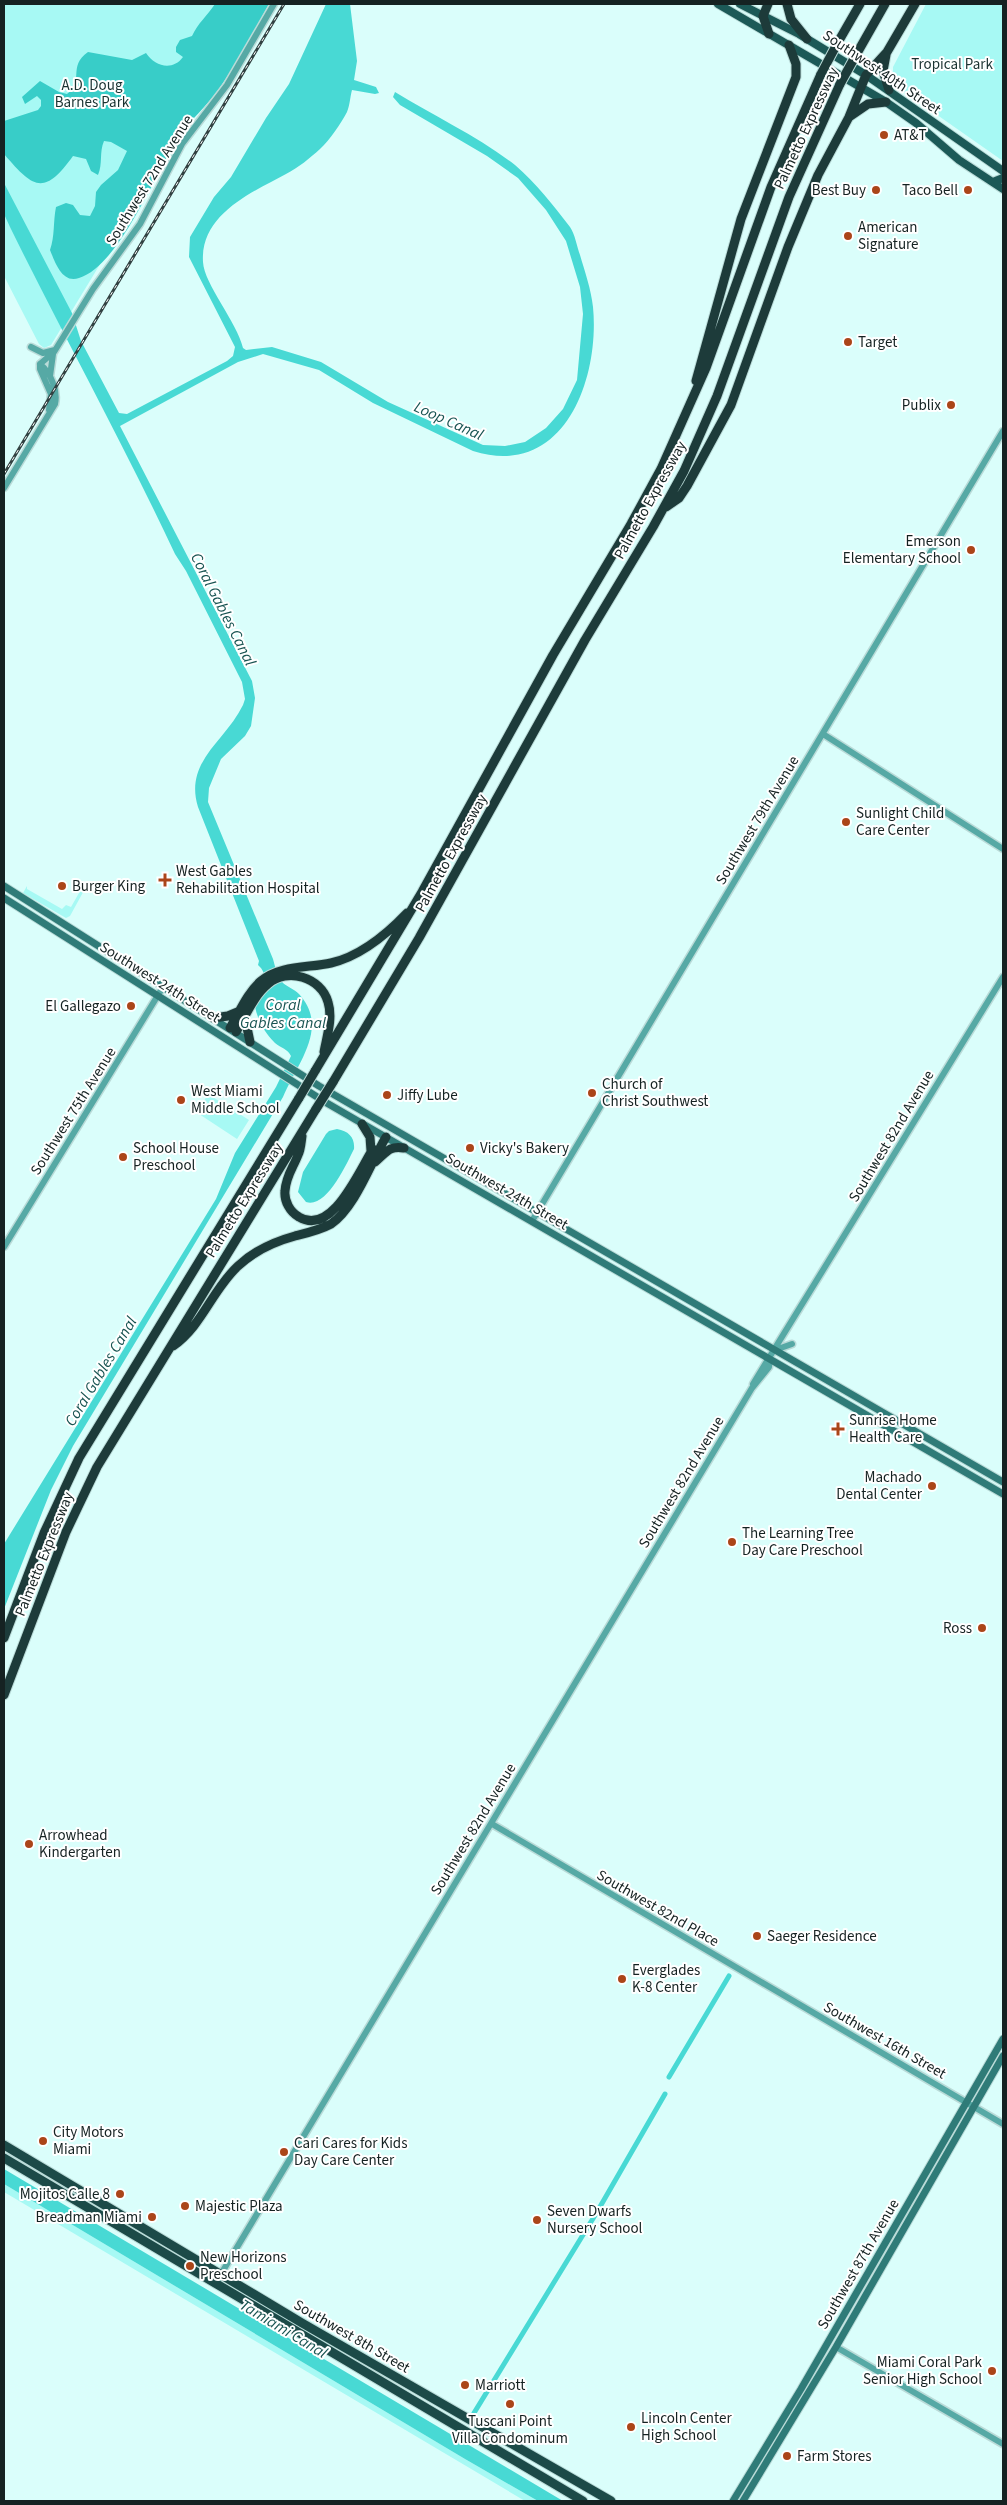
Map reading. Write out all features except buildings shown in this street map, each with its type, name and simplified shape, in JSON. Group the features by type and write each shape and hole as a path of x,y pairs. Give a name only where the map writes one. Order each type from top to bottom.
{"highway":[{"path":"768,4 763,16 769,34"},
{"path":"787,4 791,19 807,39"},
{"name":"Palmetto Expressway","path":"4,1638 47,1526 79,1458 316,1071 416,903 553,655 640,508 688,410 711,355 771,187 821,74 860,4"},
{"name":"Palmetto Expressway","path":"4,1695 80,1501 111,1442 333,1082 419,938 585,640 664,508 691,457 717,396 786,204 840,84 885,4"},
{"path":"664,508 679,498 731,405 788,247 818,175 849,117 866,74 887,52 915,4"},
{"path":"688,410 717,300 741,220 796,77 796,64 789,45"},
{"path":"887,52 883,71 889,90"},
{"path":"849,117 866,104 886,102"},
{"path":"233,1030 264,983 282,973 332,963 356,954 376,940 416,903"},
{"path":"282,973 307,979 318,985 326,995 330,1015 321,1062"},
{"path":"213,1018 242,1015"},
{"path":"242,1015 250,1042"},
{"path":"362,1124 370,1137 371,1152"},
{"path":"303,1131 298,1155 287,1176 285,1191 290,1209 305,1220 318,1220 334,1211 371,1152 384,1136"},
{"path":"169,1349 187,1336 226,1279 250,1256 278,1241 325,1227 338,1218 371,1165 384,1136"},
{"path":"371,1165 387,1150 397,1146 404,1148"},
{"name":"Southwest 8th Street","path":"6,2149 610,2501"},
{"name":"Southwest 8th Street","path":"4,2158 583,2501"},
{"path":"232,2294 236,2290 247,2290"},
{"path":"275,2320 292,2324 339,2351 349,2350"},
{"path":"531,2471 555,2478 566,2476 574,2496"}],"main road":[{"name":"Southwest 40th Street","path":"718,4 886,102 916,123 959,160 1003,189"},
{"name":"Southwest 40th Street","path":"740,4 807,39 866,74 1003,171"},
{"path":"988,161 994,171 993,182 1003,178"},
{"name":"Southwest 24th Street","path":"4,886 298,1073 1003,1482"},
{"name":"Southwest 24th Street","path":"4,898 277,1073 362,1124 1003,1494"},
{"path":"226,1040 233,1030"},
{"path":"384,1136 389,1127"},
{"name":"Southwest 87th Avenue","path":"733,2501 861,2286 1003,2039"},
{"name":"Southwest 87th Avenue","path":"743,2501 769,2455 836,2347 1003,2056"},
{"path":"861,2286 868,2290"},
{"path":"834,2332 836,2347"},
{"path":"828,2342 831,2350 830,2356"},
{"path":"766,2445 769,2455"},
{"path":"745,2479 748,2491"}],"street":[{"name":"Southwest 72nd Avenue","path":"40,364 55,352 93,289 140,224 182,144 227,85 274,4"},
{"path":"31,347 43,353 55,352 50,378"},
{"path":"4,488 49,413 54,408 56,390 40,364"},
{"path":"40,364 40,369 51,396 49,413"},
{"name":"Southwest 79th Avenue","path":"532,1222 1003,432"},
{"path":"823,734 1003,849"},
{"name":"Southwest 82nd Avenue","path":"215,2284 752,1388 764,1363 770,1359 1003,977"},
{"name":"Southwest 75th Avenue","path":"4,1247 163,987"},
{"path":"775,1350 792,1344"},
{"name":"Southwest 82nd Place","path":"492,1824 753,1978"},
{"name":"Southwest 16th Street","path":"753,1978 1003,2124"},
{"path":"836,2347 1003,2444"}],"green space":[{"name":"A.D. Doug Barnes Park","path":"4,4 258,4 51,345 44,348 39,344 4,276"},
{"path":"215,4 269,4 226,79 178,138 122,237 108,256 94,270 79,278 68,278 60,271 50,250 56,207 66,203 73,205 80,215 90,216 95,206 96,192 118,170 127,151 111,142 104,141 98,175 91,171 86,159 73,156 54,177 46,182 39,183 31,181 23,175 4,154 4,121 38,110 41,106 41,100 37,96 25,104 22,97 40,81 59,92 67,94 75,84 78,63 88,52 132,60 146,53 154,61 164,66 174,64 183,57 176,52 176,47 180,40 192,36"},
{"name":"Tropical Park","path":"926,4 1003,4 1003,161 893,84 893,67"},
{"path":"81,882 87,885 70,916 66,918 23,893 27,886 27,889 62,909 66,905 71,907 83,886"},
{"path":"208,1094 249,1120 237,1139 199,1114 198,1111"},
{"path":"4,2184 538,2501 525,2501 4,2192"}],"water":[{"name":"Coral Gables Canal","path":"326,4 350,4 357,61 354,80 376,87 379,93 352,90 347,112 324,145 295,169 244,197 219,218 210,231 204,245 203,262 205,271 240,338 243,348 246,350 272,347 321,362 388,402 483,445 505,446 525,442 546,428 563,409 577,380 583,314 580,287 566,241 546,210 518,178 487,156 400,105 393,97 395,92 471,136 515,165 551,202 570,227 576,241 592,300 594,335 590,364 582,392 570,417 553,437 531,451 505,456 473,451 373,403 319,370 263,354 238,362 120,426 252,681 255,698 251,726 245,736 221,759 209,788 208,802 273,959 276,971 283,983 299,994 308,1007 312,1020 311,1033 308,1046 283,1097 73,1446 51,1490 4,1609 4,1544 216,1199 235,1153 276,1087 291,1056 271,1039 258,1017 255,1007 263,991 264,975 258,965 259,961 198,807 195,791 201,764 243,705 245,699 242,682 186,571 175,554 10,227 4,214 4,183 72,313 81,341 119,413 127,414 227,361 233,356 235,347 189,257 190,237 214,197 231,177 266,118 289,84"},
{"path":"337,1129 345,1131 350,1136 354,1149 341,1175 328,1193 321,1199 306,1202 298,1192 303,1172 326,1134"},
{"path":"4,2169 563,2501 538,2501 465,2459 4,2184"}],"waterway":[{"path":"669,2077 729,1976"},
{"path":"474,2413 597,2212 665,2094"}],"railway":[{"path":"4,474 284,4"}],"place":[{"name":"AT&T","path":"884,135"},
{"name":"Best Buy","path":"876,190"},
{"name":"Taco Bell","path":"968,190"},
{"name":"American Signature","path":"848,236"},
{"name":"Target","path":"848,342"},
{"name":"Publix","path":"951,405"},
{"name":"Emerson Elementary School","path":"971,550"},
{"name":"Sunlight Child Care Center","path":"846,822"},
{"name":"West Gables Rehabilitation Hospital","path":"165,880"},
{"name":"Burger King","path":"62,886"},
{"name":"El Gallegazo","path":"131,1006"},
{"name":"Church of Christ Southwest","path":"592,1093"},
{"name":"Jiffy Lube","path":"387,1095"},
{"name":"West Miami Middle School","path":"181,1100"},
{"name":"Vicky's Bakery","path":"470,1148"},
{"name":"School House Preschool","path":"123,1157"},
{"name":"Sunrise Home Health Care","path":"838,1429"},
{"name":"Machado Dental Center","path":"932,1486"},
{"name":"The Learning Tree Day Care Preschool","path":"732,1542"},
{"name":"Ross","path":"982,1628"},
{"name":"Arrowhead Kindergarten","path":"29,1844"},
{"name":"Saeger Residence","path":"757,1936"},
{"name":"Everglades K-8 Center","path":"622,1979"},
{"name":"City Motors Miami","path":"43,2141"},
{"name":"Cari Cares for Kids Day Care Center","path":"284,2152"},
{"name":"Mojitos Calle 8","path":"120,2194"},
{"name":"Majestic Plaza","path":"185,2206"},
{"name":"Breadman Miami","path":"152,2217"},
{"name":"Seven Dwarfs Nursery School","path":"537,2220"},
{"name":"New Horizons Preschool","path":"190,2266"},
{"name":"Miami Coral Park Senior High School","path":"992,2371"},
{"name":"Marriott","path":"465,2385"},
{"name":"Tuscani Point Villa Condominum","path":"510,2404"},
{"name":"Lincoln Center High School","path":"631,2427"},
{"name":"Farm Stores","path":"787,2456"}],"water label":[{"name":"Loop Canal","path":"449,420"},
{"name":"Tamiami Canal","path":"284,2328"}]}
